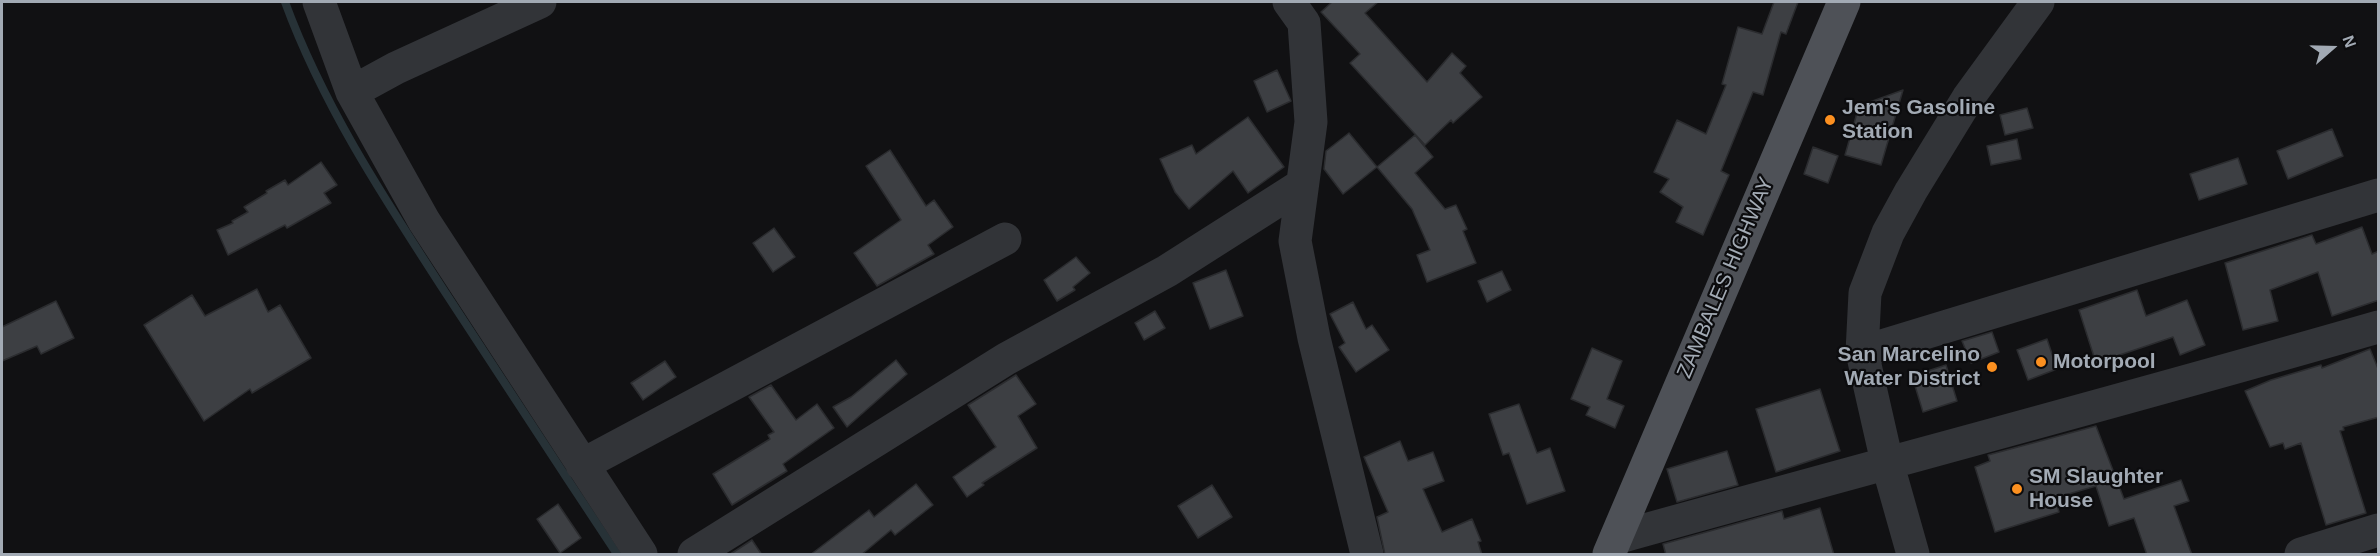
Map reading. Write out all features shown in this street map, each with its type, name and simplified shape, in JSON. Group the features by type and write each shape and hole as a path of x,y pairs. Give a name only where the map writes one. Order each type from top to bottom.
{"main road":[{"name":"ZAMBALES HIGHWAY","path":"1612,547 1844,2"}],"street":[{"path":"319,2 352,92 424,221 481,305 640,555"},
{"path":"352,92 396,68 540,2"},
{"path":"1288,2 1304,23 1311,122 1295,241 1314,338 1367,555"},
{"path":"1913,555 1887,462 1862,352 1865,293 1888,233 1968,98 2038,2"},
{"path":"694,555 1006,358 1167,271 1302,185"},
{"path":"1862,352 2379,195"},
{"path":"582,465 1005,239"},
{"path":"1612,547 1887,462 2086,410 2379,327"},
{"path":"2301,555 2379,530"}],"building":[{"path":"1332,2 1378,2 1365,13 1427,82 1452,53 1466,66 1460,73 1482,97 1453,123 1451,120 1425,145 1350,63 1360,54 1321,12"},
{"path":"1774,2 1798,2 1786,34 1781,32 1763,95 1753,92 1721,171 1729,175 1703,235 1676,222 1683,207 1660,192 1669,179 1654,172 1677,120 1706,134 1726,85 1722,84 1738,27 1762,34"},
{"path":"1277,70 1291,101 1267,112 1254,81"},
{"path":"1903,90 1881,165 1845,155 1859,106"},
{"path":"2027,108 2033,128 2005,135 2000,115"},
{"path":"1248,117 1284,167 1248,193 1233,171 1189,209 1175,192 1160,159 1192,145 1196,154"},
{"path":"2332,129 2343,156 2288,179 2277,151"},
{"path":"1349,133 1377,167 1343,194 1324,169 1326,151"},
{"path":"1415,135 1433,157 1415,173 1445,209 1456,205 1467,229 1463,231 1476,263 1427,282 1417,255 1430,250 1412,209 1377,167"},
{"path":"2017,139 2021,159 1991,165 1987,146"},
{"path":"1813,147 1838,156 1828,183 1804,174"},
{"path":"890,150 926,206 934,200 953,227 928,245 934,254 877,286 854,253 901,220 866,166"},
{"path":"2238,158 2247,184 2199,200 2190,174"},
{"path":"321,162 337,185 324,193 331,203 287,228 285,225 228,255 217,230 233,223 232,221 248,212 244,207 267,193 266,191 285,180 288,185"},
{"path":"2362,227 2372,254 2379,251 2379,300 2332,316 2318,272 2270,290 2278,321 2243,330 2225,263 2312,235 2316,244"},
{"path":"774,228 795,257 773,272 753,243"},
{"path":"1076,257 1090,273 1073,287 1075,290 1057,301 1044,280"},
{"path":"1226,270 1243,316 1210,329 1193,283"},
{"path":"1502,271 1511,290 1487,302 1478,281"},
{"path":"257,289 268,312 280,305 311,358 252,393 250,389 204,421 144,325 192,295 205,316"},
{"path":"2137,290 2146,316 2187,300 2205,345 2180,355 2173,337 2096,363 2079,310"},
{"path":"56,301 74,338 41,354 37,346 2,361 2,327"},
{"path":"1353,302 1366,329 1372,325 1389,350 1356,372 1339,347 1345,343 1330,314"},
{"path":"1155,311 1165,328 1144,340 1135,323"},
{"path":"1992,332 1999,352 1971,363 1962,341"},
{"path":"2047,339 2057,369 2028,380 2017,350"},
{"path":"1592,348 1622,361 1607,399 1624,406 1615,428 1586,415 1590,407 1571,399"},
{"path":"2370,349 2379,371 2379,417 2343,427 2344,430 2340,431 2366,513 2326,525 2301,443 2285,449 2283,443 2270,447 2245,391 2271,380 2321,365 2322,368"},
{"path":"896,360 907,374 847,427 833,407 851,397"},
{"path":"665,361 676,377 643,400 631,383"},
{"path":"1946,365 1957,401 1923,412 1912,376"},
{"path":"1016,375 1036,404 1018,416 1037,448 982,483 984,485 967,497 953,477 996,447 968,405"},
{"path":"771,385 796,420 817,404 834,428 783,464 787,471 732,505 713,474 770,439 768,435 774,432 749,397"},
{"path":"1820,389 1840,451 1776,472 1756,409"},
{"path":"1519,404 1537,453 1550,448 1565,491 1527,504 1509,453 1503,455 1489,414"},
{"path":"2096,426 2124,499 2181,480 2189,501 2174,506 2192,555 2147,555 2134,518 2109,526 2096,486 2055,498 2059,512 1995,532 1975,467 1990,461 1988,455"},
{"path":"1400,441 1408,461 1433,452 1444,481 1423,489 1442,532 1472,519 1481,541 1478,542 1482,555 1385,555 1377,517 1388,512 1364,457"},
{"path":"1727,451 1738,485 1677,502 1667,469"},
{"path":"916,484 933,505 895,535 891,530 861,555 810,555 869,510 874,517"},
{"path":"1212,485 1232,517 1198,538 1178,506"},
{"path":"558,504 581,538 560,553 537,519"},
{"path":"1820,508 1834,555 1666,555 1663,544 1782,511 1784,519"},
{"path":"752,540 762,555 729,555"}],"waterway":[{"path":"285,2 337,117 379,189 617,554"}],"place":[{"name":"Jem's Gasoline Station","path":"1830,120"},
{"name":"Motorpool","path":"2041,362"},
{"name":"San Marcelino Water District","path":"1992,367"},
{"name":"SM Slaughter House","path":"2017,489"}]}
